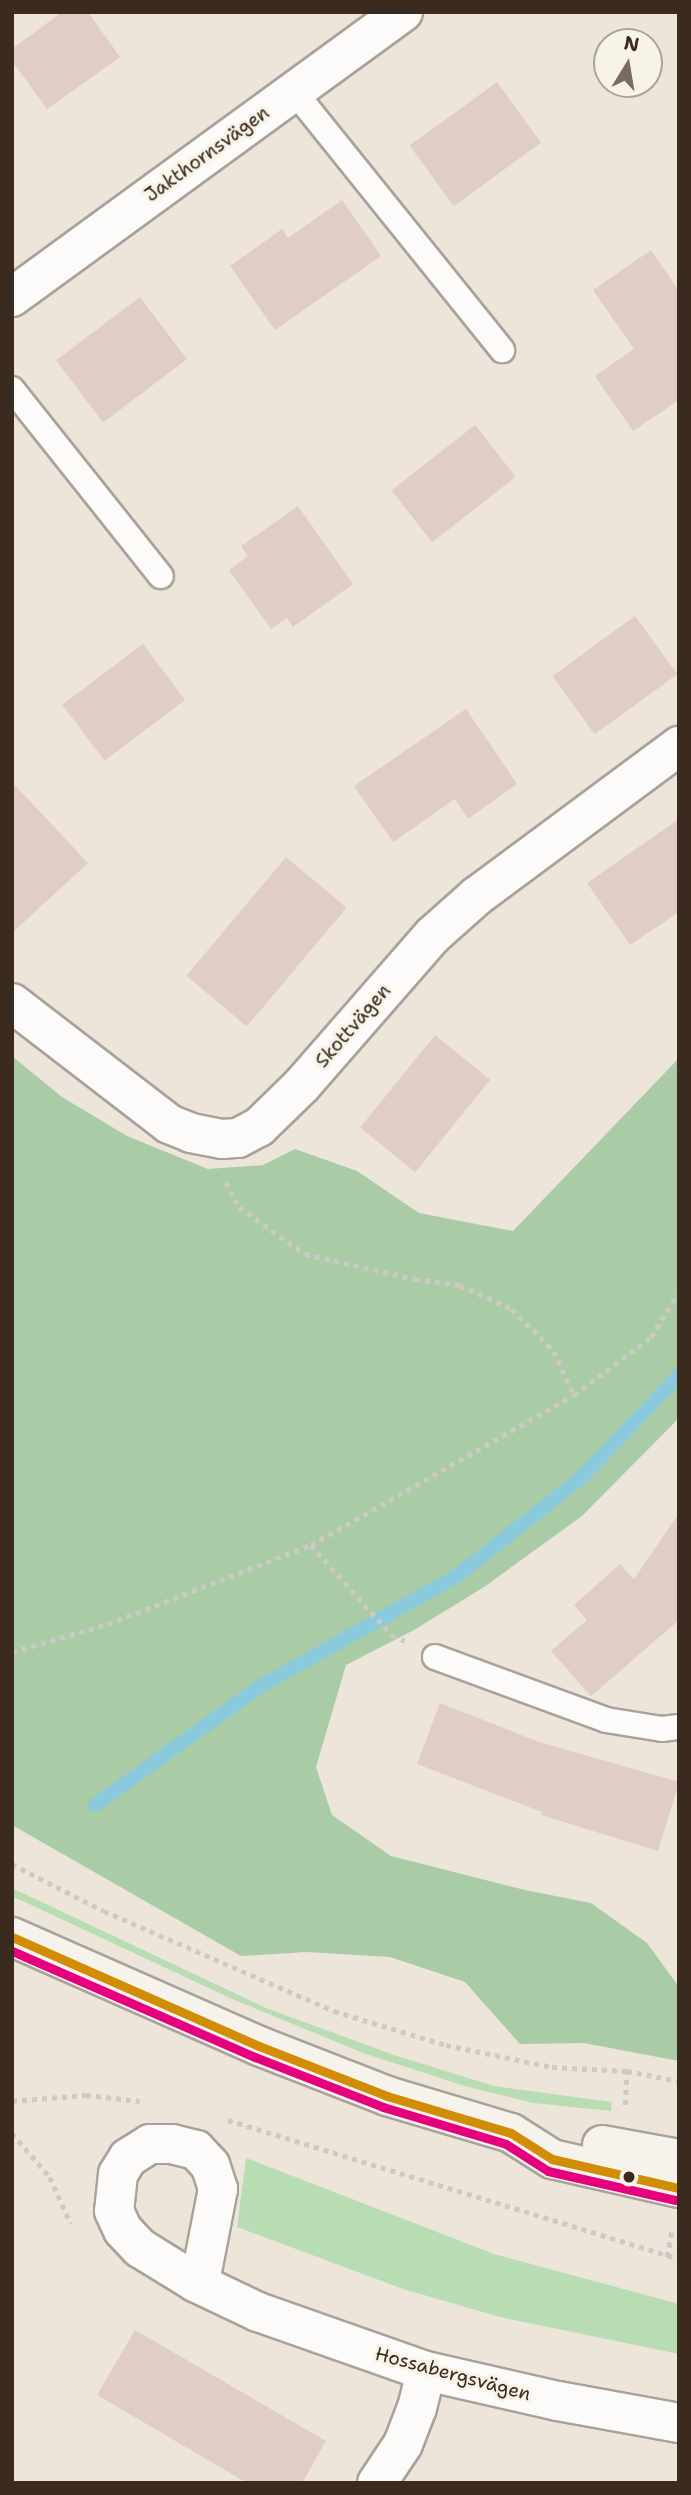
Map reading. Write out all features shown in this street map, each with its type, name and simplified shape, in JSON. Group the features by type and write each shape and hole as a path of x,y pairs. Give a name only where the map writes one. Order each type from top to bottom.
{"street":[{"name":"Jakthornsvägen","path":"12,297 403,12"},
{"name":"Skottvägen","path":"12,1003 169,1124 191,1133 222,1139 239,1138 259,1127 302,1086 433,935 477,896 679,746"},
{"path":"12,1937 271,2051 387,2096 511,2133 552,2159 676,2204"},
{"path":"511,2133 554,2133 635,2153 679,2158"},
{"name":"Hossabergsvägen","path":"195,2282 258,2312 426,2371 558,2401 679,2423"},
{"path":"377,2483 403,2444 417,2408 426,2371"}],"lane":[{"path":"293,90 502,351"},
{"path":"12,389 162,576"},
{"path":"435,1657 606,1720 662,1729 679,1727"}],"path":[{"path":"222,1139 226,1180 239,1207 305,1254 415,1279 460,1285 512,1309 554,1351 574,1395"},
{"path":"12,1652 108,1624 311,1545 574,1395 650,1337 679,1292"},
{"path":"311,1545 392,1635"},
{"path":"12,1864 104,1912 334,2011 446,2046 552,2067 626,2071 679,2081"},
{"path":"625,2115 626,2071"},
{"path":"12,2101 86,2095 152,2102"},
{"path":"219,2118 679,2259"},
{"path":"12,2133 50,2177"},
{"path":"667,2256 676,2204"}],"green space":[{"path":"12,1056 62,1097 127,1136 208,1169 263,1165 295,1149 357,1171 419,1213 513,1231 679,1058 679,1418 582,1516 484,1587 414,1630 346,1665 316,1767 332,1815 391,1856 525,1890 591,1903 647,1943 679,1987 679,2061 584,2043 520,2044 465,1982 390,1957 306,1952 241,1956 12,1825"},
{"path":"12,1888 266,2008 394,2055 494,2086 612,2102 611,2111 533,2103 468,2087 363,2053 230,1998 12,1896"},
{"path":"246,2158 494,2254 679,2304 679,2354 500,2317 403,2289 237,2227"}],"building":[{"path":"62,12 88,12 120,57 47,109 12,61 12,49"},
{"path":"497,82 541,143 454,206 410,145"},
{"path":"342,200 381,256 275,330 230,266 282,229 288,238"},
{"path":"651,250 679,291 679,400 633,431 595,376 634,349 593,290"},
{"path":"140,297 187,359 103,422 56,360"},
{"path":"475,425 516,477 432,542 391,490"},
{"path":"298,506 353,584 293,627 287,618 271,629 229,570 248,556 241,546"},
{"path":"635,616 677,674 595,734 552,676"},
{"path":"143,644 185,700 104,761 62,705"},
{"path":"466,709 517,784 468,819 455,799 393,842 354,786"},
{"path":"12,782 88,863 12,933"},
{"path":"679,819 679,912 630,945 587,883"},
{"path":"286,857 347,908 247,1027 186,976"},
{"path":"435,1035 490,1080 415,1172 360,1127"},
{"path":"679,1513 679,1620 591,1696 551,1651 587,1620 574,1605 620,1564 634,1579"},
{"path":"440,1703 539,1742 679,1782 658,1851 541,1815 542,1812 417,1764"},
{"path":"135,2330 326,2441 302,2483 247,2483 97,2395"}],"waterway":[{"path":"95,1805 259,1687 457,1576 582,1477 679,1375"}],"transit line":[{"path":"12,1937 259,2046 387,2096 511,2133 552,2159 679,2188"},
{"path":"12,1951 255,2057 383,2107 506,2144 548,2171 676,2200"}]}
